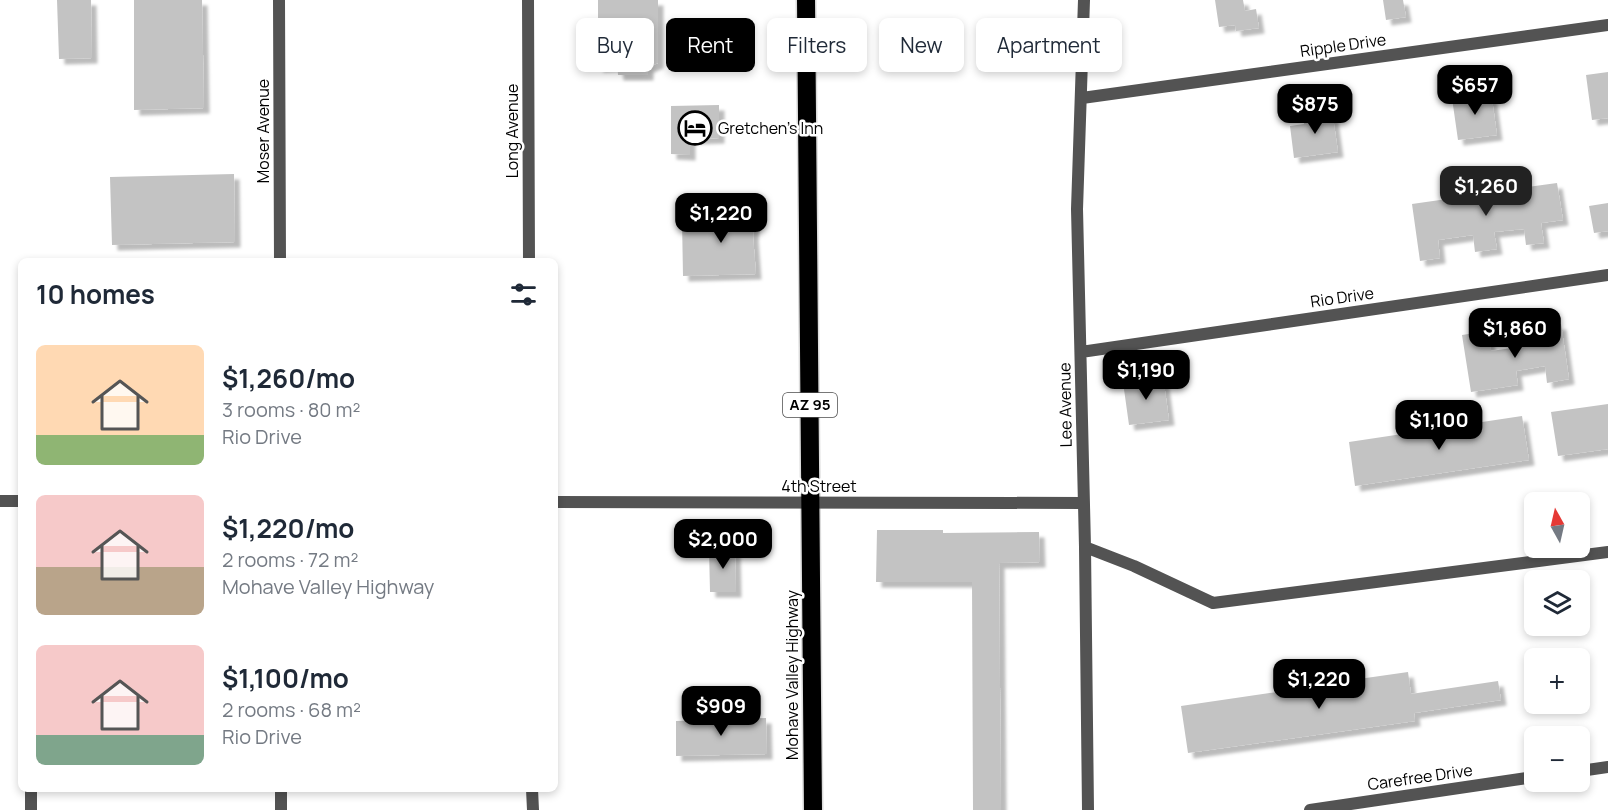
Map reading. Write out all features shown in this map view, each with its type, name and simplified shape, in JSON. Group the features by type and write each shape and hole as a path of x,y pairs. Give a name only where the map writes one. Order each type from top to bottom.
{"highway":[{"name":"Mohave Valley Highway","path":"806,0 813,810"}],"street":[{"name":"Moser Avenue","path":"279,0 280,258"},
{"name":"Long Avenue","path":"528,0 529,258"},
{"name":"Lee Avenue","path":"1084,0 1077,209 1085,547 1088,810"},
{"name":"Ripple Drive","path":"1082,98 1608,25"},
{"name":"Rio Drive","path":"1081,352 1608,275"},
{"path":"0,501 18,501"},
{"name":"4th Street","path":"558,502 1083,503"},
{"path":"1085,547 1134,566 1213,603 1608,552"},
{"path":"1590,770 1608,767"},
{"name":"Carefree Drive","path":"1310,810 1524,778"},
{"path":"31,792 31,810"},
{"path":"281,792 281,810"},
{"path":"532,792 532,810"}],"building":[{"path":"57,0 91,0 92,58 59,59"},
{"path":"134,0 202,0 204,108 134,110"},
{"path":"598,0 658,0 658,63 654,65 654,18 598,18"},
{"path":"1215,0 1243,0 1245,11 1256,9 1259,28 1236,31 1235,25 1219,27"},
{"path":"1383,0 1403,0 1406,17 1386,20"},
{"path":"618,72 648,72 648,75 618,75"},
{"path":"1608,72 1608,118 1592,120 1586,75"},
{"path":"1491,92 1497,135 1458,140 1452,98"},
{"name":"Gretchen's Inn","path":"719,105 719,138 690,139 690,155 671,154 671,106"},
{"path":"1332,110 1338,152 1294,158 1290,126 1304,124 1302,114"},
{"path":"234,174 235,242 112,245 110,177"},
{"path":"1557,183 1563,220 1541,223 1544,243 1526,245 1524,229 1494,232 1497,249 1475,252 1473,235 1438,240 1440,258 1420,261 1412,204 1468,196 1467,190 1513,184 1513,189"},
{"path":"738,200 756,201 753,236 756,274 683,276 682,220 735,220"},
{"path":"1608,203 1608,231 1594,233 1589,206"},
{"path":"1561,324 1569,379 1547,383 1545,366 1516,371 1518,385 1471,392 1462,335 1488,331 1491,351 1526,346 1525,339 1536,338 1534,328"},
{"path":"1163,376 1169,420 1129,425 1123,382"},
{"path":"1608,404 1608,449 1558,456 1551,412"},
{"path":"1522,416 1529,460 1355,486 1349,442"},
{"path":"877,530 943,530 943,533 1039,532 1040,562 999,563 1001,810 973,810 972,582 876,582"},
{"path":"735,548 736,592 710,592 709,549"},
{"path":"1408,672 1411,694 1498,681 1501,700 1414,713 1415,721 1188,753 1181,706 1277,692 1276,684 1309,680 1310,686"},
{"path":"766,718 767,754 676,756 676,721"}],"place":[{"name":"Gretchen's Inn","path":"695,128"}]}
